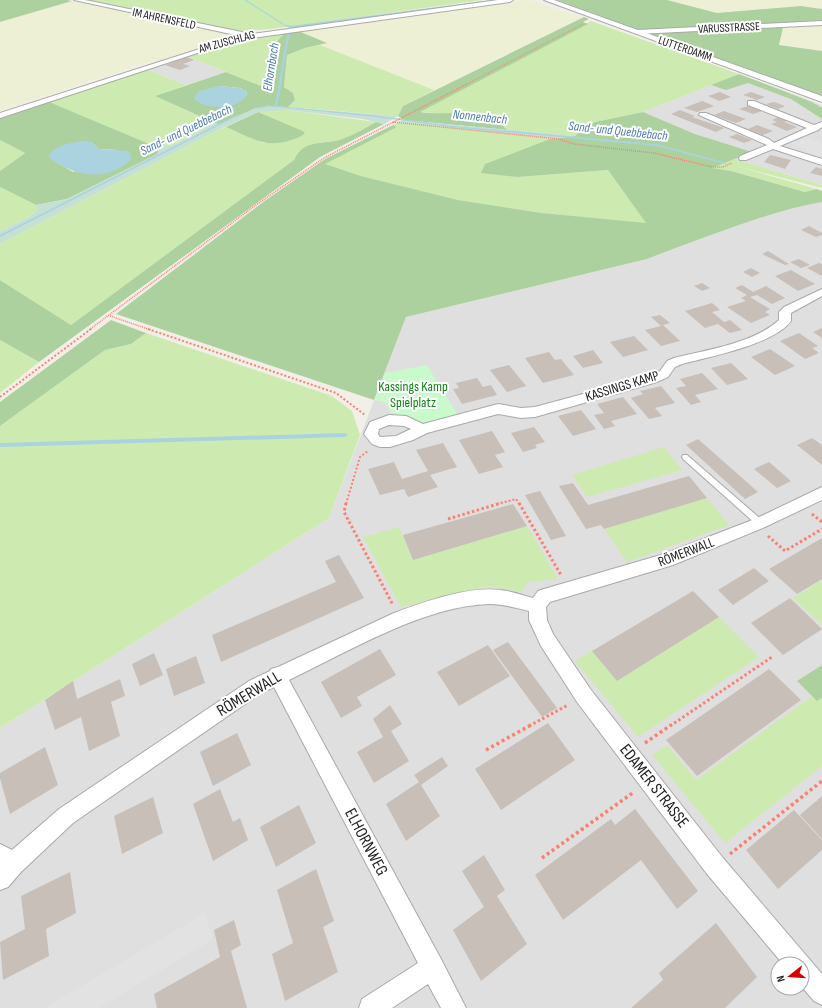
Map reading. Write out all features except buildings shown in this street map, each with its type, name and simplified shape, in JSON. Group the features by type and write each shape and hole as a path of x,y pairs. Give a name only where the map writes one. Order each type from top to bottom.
{"street":[{"name":"IM AHRENSFELD","path":"76,0 228,32 251,35"},
{"name":"AM ZUSCHLAG","path":"0,116 222,42 251,35 510,0"},
{"name":"LUTTERDAMM","path":"547,0 822,99"},
{"name":"VARUSSTRASSE","path":"637,32 822,23"},
{"path":"751,103 818,126"},
{"path":"703,115 766,141 773,146 822,162"},
{"path":"743,158 818,126"},
{"name":"KASSINGS KAMP","path":"381,442 404,438 415,434 422,429 498,409 521,414 535,412 653,379 664,374 671,364 678,361 746,341 777,328 785,321 785,312 822,292"},
{"path":"381,442 376,441 371,434 372,428 375,424 381,422 399,420 422,429"},
{"name":"RÖMERWALL","path":"4,866 66,816 255,687 277,675 400,618 419,611 482,598 498,597 541,601 569,588 667,560 757,524 822,493"},
{"name":"EDAMER STRASSE","path":"541,601 538,620 547,640 584,696 716,866 791,956"},
{"name":"ELHORNWEG","path":"277,675 454,1008"},
{"path":"371,1008 433,967"},
{"path":"810,978 822,992"}],"lane":[{"path":"685,457 757,524"}],"path":[{"path":"0,397 256,205 324,158 596,17"},
{"path":"392,122 559,139 574,144 654,153 712,167 723,167 743,158"},
{"path":"110,315 336,393 364,414"},
{"path":"381,442 360,457 344,512 400,618"},
{"path":"448,519 516,499 569,588"},
{"path":"757,524 784,550 822,529"},
{"path":"630,754 772,657"},
{"path":"486,750 584,696"},
{"path":"542,858 650,780"},
{"path":"716,866 822,781"}],"shaded area":[{"path":"186,56 226,72 186,85 146,69"},
{"path":"739,74 822,105 822,185 734,159 751,152 695,134 643,112"},
{"path":"805,136 822,144 822,158 789,143"},
{"path":"822,202 822,1008 0,1008 0,728 329,518 406,317 647,259 780,210"},
{"path":"205,913 213,939 99,1008 44,1008"}],"green space":[{"path":"0,0 67,0 72,1 0,22"},
{"path":"87,0 483,0 271,29 238,31"},
{"path":"530,0 581,18 434,90 320,45 326,43 296,30"},
{"path":"557,0 667,0 717,13 801,6 822,9 822,21 784,23 779,45 822,51 822,96"},
{"path":"667,0 822,0 822,9 801,6 717,13"},
{"path":"72,1 233,36 0,111 0,22"},
{"path":"584,17 589,19 583,22 588,24 420,112 478,114 498,122 507,130 404,120 398,116 403,106"},
{"path":"591,21 739,74 643,112 595,122 583,128 575,136 507,130 504,126 486,116 464,112 449,114 419,112"},
{"path":"822,26 822,51 779,46 783,28"},
{"path":"296,30 327,43 305,48 287,55 284,87 293,93 295,100 288,107 256,108 219,125 155,96 226,72 274,91 275,44 285,32","holes":["219,86 240,88 246,91 247,95 224,105 213,106 200,103"]},
{"path":"285,32 275,44 274,91 186,56 232,40"},
{"path":"320,45 434,90 403,106 398,116 288,107 295,100 293,93 284,87 287,55 305,48"},
{"path":"146,69 186,85 155,96 211,122 211,125 178,143 159,148 47,101"},
{"path":"739,74 812,102 822,108 822,119 791,99 748,83 726,90 711,85"},
{"path":"47,101 159,148 158,154 67,199 36,205 0,187 0,171 25,153 0,140 0,117","holes":["91,142 99,149 117,150 73,172 56,162"]},
{"path":"268,106 398,116 384,124 363,119 287,110 258,112 216,131 0,244 0,231 29,217 38,209 36,205 67,199 157,154 159,148 178,143 211,125 211,122 219,124 256,108"},
{"path":"287,110 376,122 342,139 309,145 304,148 298,153 294,160 71,325 0,280 0,244 216,131 226,127 263,143 305,133 258,112"},
{"path":"258,112 305,133 291,140 274,143 258,141 226,127"},
{"path":"643,112 695,134 752,152 712,168 731,171 805,192 817,189 822,191 822,202 796,207 759,218 647,259 406,317 374,400 116,314 266,200 325,159 393,125 397,127 325,164 361,176 458,200 542,213 646,223 608,170 518,177 481,173 485,164 550,139 575,136 583,128 595,122"},
{"path":"404,120 575,136 554,139 398,122"},
{"path":"376,122 384,124 320,157 39,362 0,340 0,280 71,325 294,160 298,153 304,148 309,145 342,139"},
{"path":"398,122 554,139 550,139 518,177 608,170 647,224 542,213 458,200 361,176 324,164 397,127 393,125"},
{"path":"0,140 25,153 0,171"},
{"path":"734,159 822,185 822,188 736,166 817,189 806,192 731,171 711,168"},
{"path":"0,187 36,205 38,209 29,217 0,231"},
{"path":"111,320 146,333 131,344 105,350 0,426 0,402"},
{"path":"146,333 332,396 352,411 360,435 329,518 0,728 0,426 105,350 131,344"},
{"path":"0,340 39,362 0,393"},
{"name":"Kassings Kamp Spielplatz","path":"427,365 459,417 429,426 395,416 391,413 385,402 374,400 385,373"},
{"path":"664,447 682,470 587,497 572,475"},
{"path":"707,498 729,525 627,562 604,529"},
{"path":"527,526 558,579 528,582 523,591 520,592 490,586 401,607 363,537 399,527 413,560"},
{"path":"822,580 822,625 793,598"},
{"path":"719,617 759,657 638,737 575,661 592,651 617,681"},
{"path":"822,665 822,698 817,701 797,681"},
{"path":"812,696 817,701 822,698 822,766 725,843 652,755 667,745 696,780"}],"water":[{"path":"219,86 240,88 246,91 247,95 236,104 222,107 214,107 200,103 194,99 199,91"},
{"path":"267,105 371,115 453,126 657,144 727,163 725,164 657,146 451,127 376,117 269,106 253,110"},
{"path":"250,111 235,117 0,237 0,235 232,117"},
{"path":"84,141 91,142 99,149 127,151 130,153 131,159 123,166 115,170 106,173 88,174 70,169 54,161 49,156 55,149 69,143"}],"waterway":[{"path":"245,0 290,27 497,0"},
{"path":"554,0 635,29 650,29"},
{"name":"Elhornbach","path":"276,106 289,33"},
{"path":"0,445 345,435"}],"water label":[{"name":"Nonnenbach","path":"480,117"},
{"name":"Sand- und Quebbebach","path":"186,130"},
{"name":"Sand- und Quebbebach","path":"618,131"}]}
